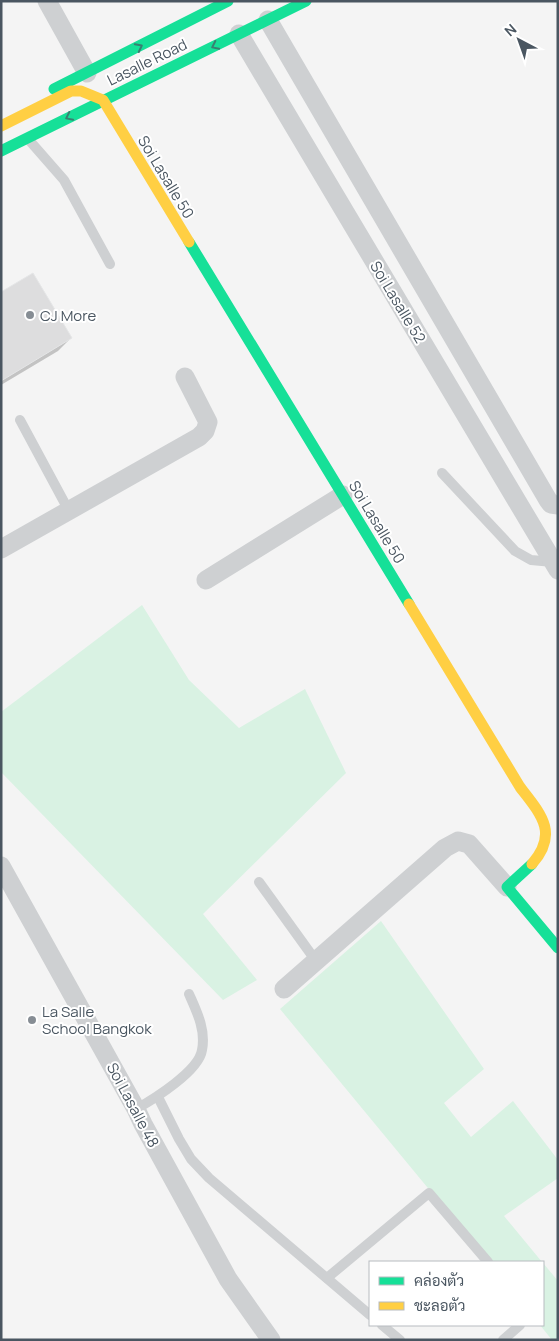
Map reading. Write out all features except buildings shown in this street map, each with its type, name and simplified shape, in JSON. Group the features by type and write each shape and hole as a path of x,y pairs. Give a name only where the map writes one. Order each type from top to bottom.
{"street":[{"path":"47,1 87,73"},
{"name":"Lasalle Road","path":"1,116 120,56 196,8 228,1"},
{"name":"Lasalle Road","path":"1,151 253,23 306,1"},
{"path":"253,23 548,500 551,504 558,505"},
{"name":"Soi Lasalle 52","path":"253,23 555,566"},
{"path":"114,68 120,56"},
{"path":"1,126 71,91 81,91 102,100"},
{"name":"Soi Lasalle 50","path":"102,100 520,787 539,812 547,828 548,838 545,848 507,887"},
{"path":"1,549 190,443 205,431 208,422 185,377"},
{"path":"206,580 343,495"},
{"path":"284,989 445,848 458,841 469,844 558,948"},
{"name":"Soi Lasalle 48","path":"1,866 136,1108 228,1279 271,1340"}],"lane":[{"path":"27,138 64,180 110,264"},
{"path":"20,420 69,511"},
{"path":"442,474 515,551 532,560 555,566"},
{"path":"259,882 316,961"},
{"path":"136,1108 158,1097 189,1071 202,1052 203,1031 200,1017 189,994"},
{"path":"158,1097 179,1139 191,1158 209,1178 369,1314"},
{"path":"327,1278 429,1193 487,1261"},
{"path":"383,1326 400,1340"},
{"path":"503,1340 519,1326"}],"green space":[{"path":"142,605 189,680 239,728 305,689 346,773 203,914 257,980 223,1000 1,772 1,712"},
{"path":"381,921 484,1069 444,1103 471,1137 513,1101 558,1160 558,1178 504,1216 541,1261 488,1261 280,1009"},
{"path":"544,1264 558,1281 558,1340 552,1340 541,1326 544,1326"}],"traffic: fast":[{"path":"54,89 228,1"},
{"path":"1,151 306,1"},
{"path":"189,242 409,604"},
{"path":"532,864 507,887 558,948"}],"traffic: slow":[{"path":"1,126 71,91 81,91 103,100 189,242"},
{"path":"409,604 520,787 540,815 546,833 540,853 532,864"}],"place":[{"name":"CJ More","path":"30,315"},
{"name":"La Salle School Bangkok","path":"32,1020"}]}
